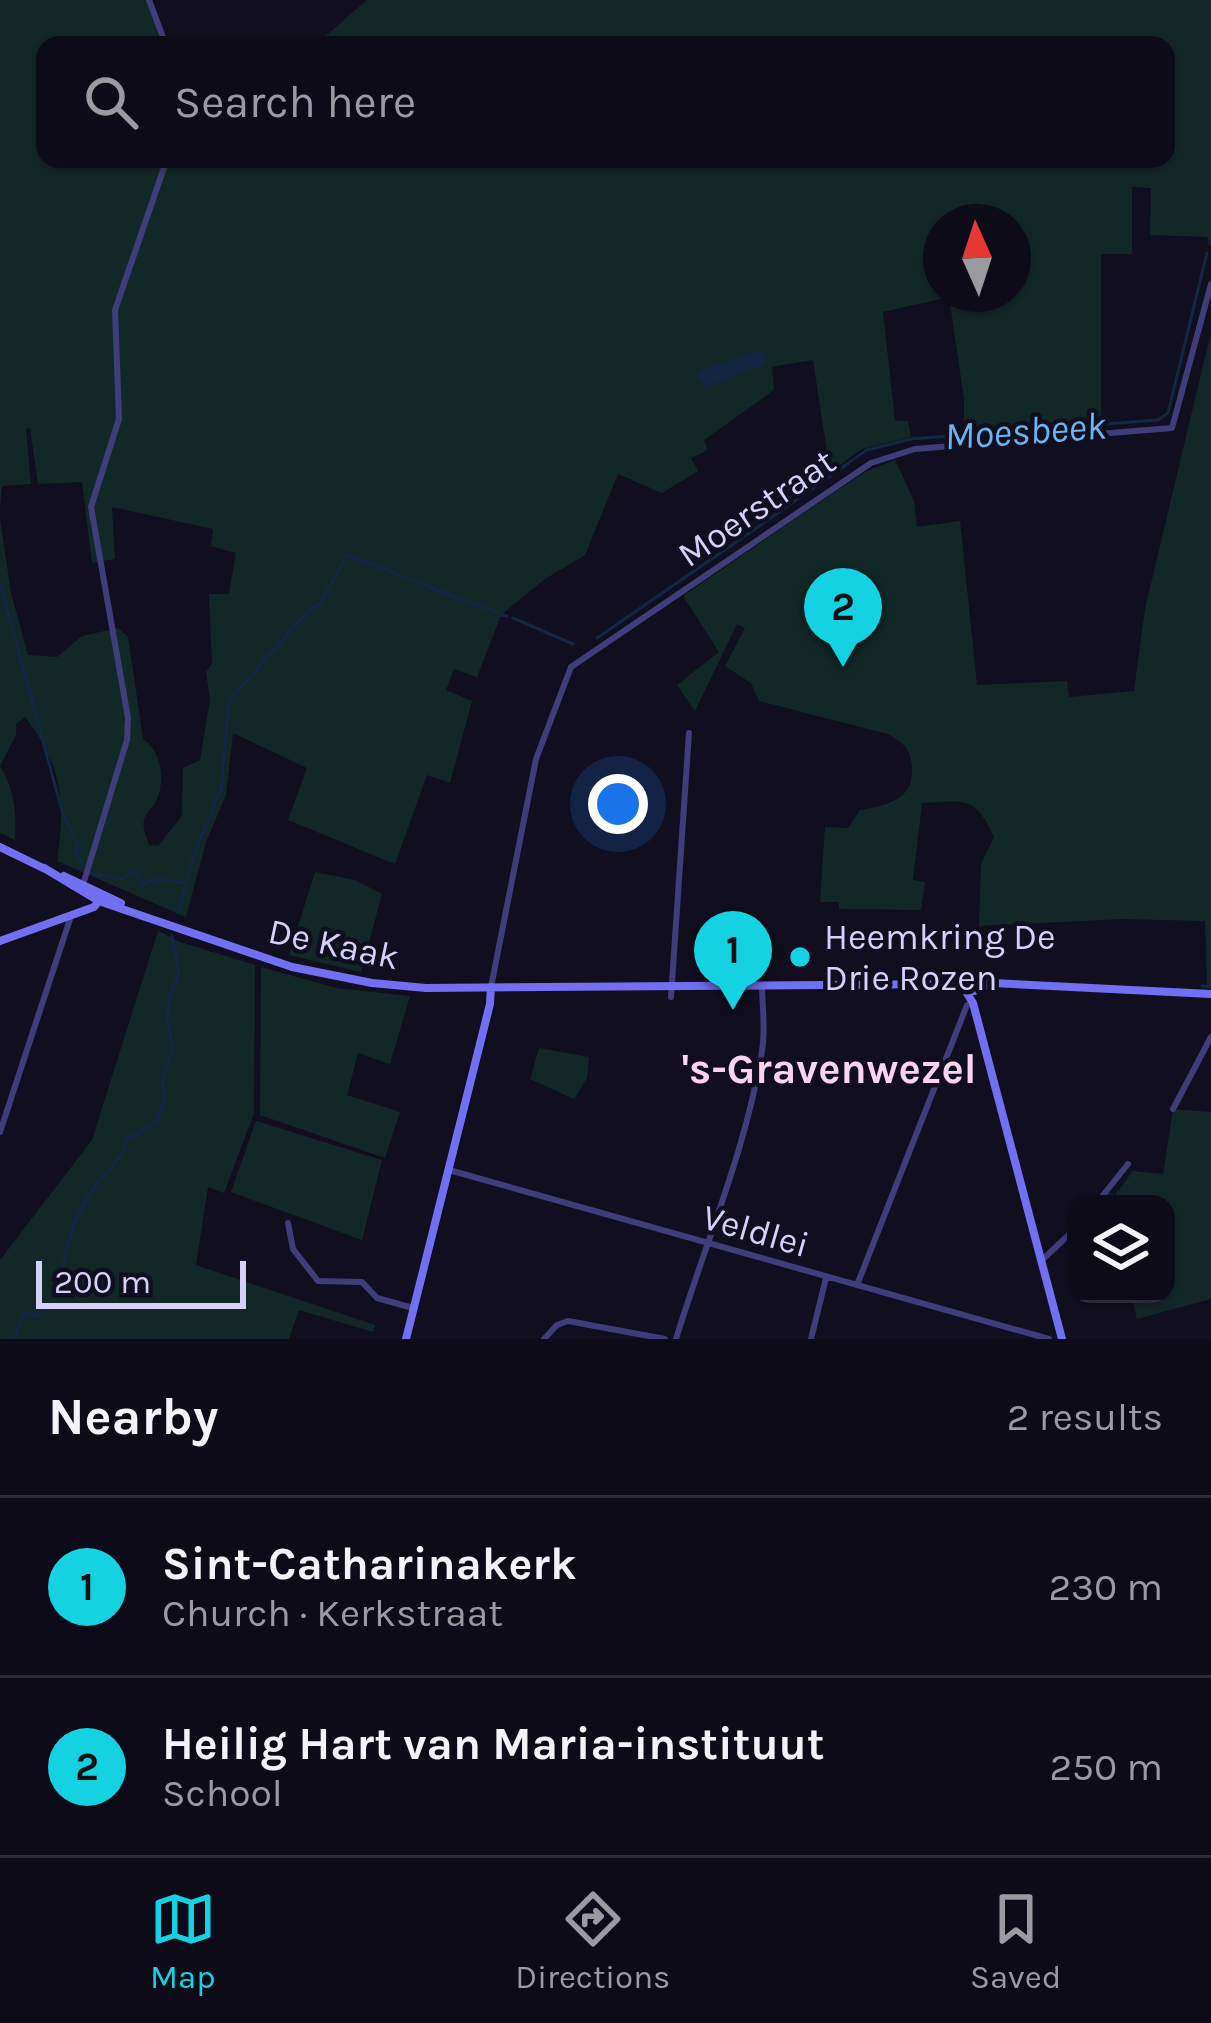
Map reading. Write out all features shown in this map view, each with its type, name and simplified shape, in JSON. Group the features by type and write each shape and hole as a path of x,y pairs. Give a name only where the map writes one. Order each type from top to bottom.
{"main road":[{"path":"0,847 138,913"},
{"path":"82,887 99,901 138,913"},
{"path":"0,941 94,907 99,901"},
{"name":"De Kaak","path":"138,913 327,976 426,988 947,984 974,991 992,983 1211,994"},
{"path":"406,1339 491,987"},
{"path":"964,989 1061,1339"}],"street":[{"path":"149,0 163,36"},
{"path":"82,887 127,740 128,718 91,507 119,419 116,310 164,168"},
{"name":"Moerstraat","path":"491,987 536,759 571,668 871,463 915,449 1172,428 1211,284"},
{"path":"671,997 689,733"},
{"path":"0,1132 71,916"},
{"path":"676,1339 721,1209 762,1051 762,985"},
{"path":"857,1286 970,1004"},
{"path":"1173,1108 1211,1036"},
{"path":"1103,1195 1128,1164"},
{"name":"Veldlei","path":"449,1170 1049,1339"},
{"path":"288,1223 293,1249 318,1281 362,1282 377,1298 413,1308"},
{"path":"1041,1262 1067,1237"},
{"path":"811,1339 826,1277"},
{"path":"544,1339 568,1321 664,1339"}],"green space":[{"path":"0,0 152,0 166,36 36,36 36,168 1175,168 1175,36 325,36 367,0 1211,0 1211,246 1207,237 1150,235 1151,188 1132,187 1132,254 1101,254 1101,420 964,432 951,312 1031,312 1031,204 923,204 923,303 883,312 895,421 908,421 911,437 862,449 830,472 813,360 772,367 774,390 704,440 708,450 691,458 698,471 662,493 618,474 585,555 545,579 501,615 477,677 454,669 446,690 472,701 450,783 427,775 395,864 288,820 307,768 233,733 226,795 206,842 186,917 57,861 58,784 47,752 25,717 16,724 16,735 0,766 0,519 11,593 28,655 57,657 82,636 118,628 128,637 143,739 158,758 161,776 156,801 144,820 149,845 158,846 182,816 183,768 200,760 210,699 206,672 212,664 209,594 229,594 236,553 211,546 213,529 112,507 115,559 92,563 82,482 38,484 30,428 26,429 31,484 2,486 0,507"},
{"path":"1211,332 1211,986 1207,986 1205,921 1121,919 979,926 981,864 994,837 981,814 967,804 922,803 913,880 925,882 921,910 839,909 839,902 820,902 825,827 848,828 860,810 901,796 910,782 909,754 888,734 759,701 751,683 725,666 745,628 737,624 695,711 677,685 719,652 683,596 867,471 895,460 914,501 917,527 960,521 977,685 1067,681 1069,697 1134,691 1145,609"},
{"path":"0,766 14,801 15,840 0,833"},
{"path":"315,872 355,880 382,894 361,972 289,955"},
{"path":"158,931 255,965 254,1113 224,1193 208,1187 196,1265 375,1325 373,1332 299,1310 289,1339 0,1339 0,1260 92,1140"},
{"path":"261,967 336,988 410,996 390,1064 358,1053 347,1095 400,1112 385,1158 260,1115"},
{"path":"539,1048 589,1057 587,1078 574,1099 530,1079"},
{"path":"1173,1109 1211,1112 1211,1299 1137,1319 1133,1303 1175,1303 1175,1195 1115,1195 1133,1171 1163,1174"},
{"path":"256,1121 382,1160 362,1240 231,1192"}],"water":[{"path":"761,350 764,365 710,385 703,385 697,377 701,370"}],"waterway":[{"name":"Moesbeek","path":"745,536 867,450 911,439 1158,420 1168,413 1207,253"},
{"name":"Moesbeek","path":"597,638 742,538"},
{"name":"Moesbeek","path":"186,883 221,791 229,701 309,610 320,604 347,555 495,612"},
{"path":"0,583 62,811 85,866"},
{"name":"Moesbeek","path":"501,615 507,616"},
{"name":"Moesbeek","path":"513,618 573,644"},
{"path":"90,873 122,879 131,872 142,884 158,879 186,883 178,913"},
{"path":"14,1339 24,1313 37,1316 52,1304 75,1221 89,1194 124,1152 125,1140 156,1122 165,1100 162,1080 173,1048 167,1020 169,999 179,973 172,936"},
{"path":"1202,986 1211,987"}],"place":[{"name":"Heilig Hart van Maria-instituut","path":"843,667"},
{"name":"Heemkring De Drie Rozen","path":"800,957"},
{"name":"Sint-Catharinakerk","path":"733,1010"}],"district":[{"name":"'s-Gravenwezel","path":"829,1068"}]}
